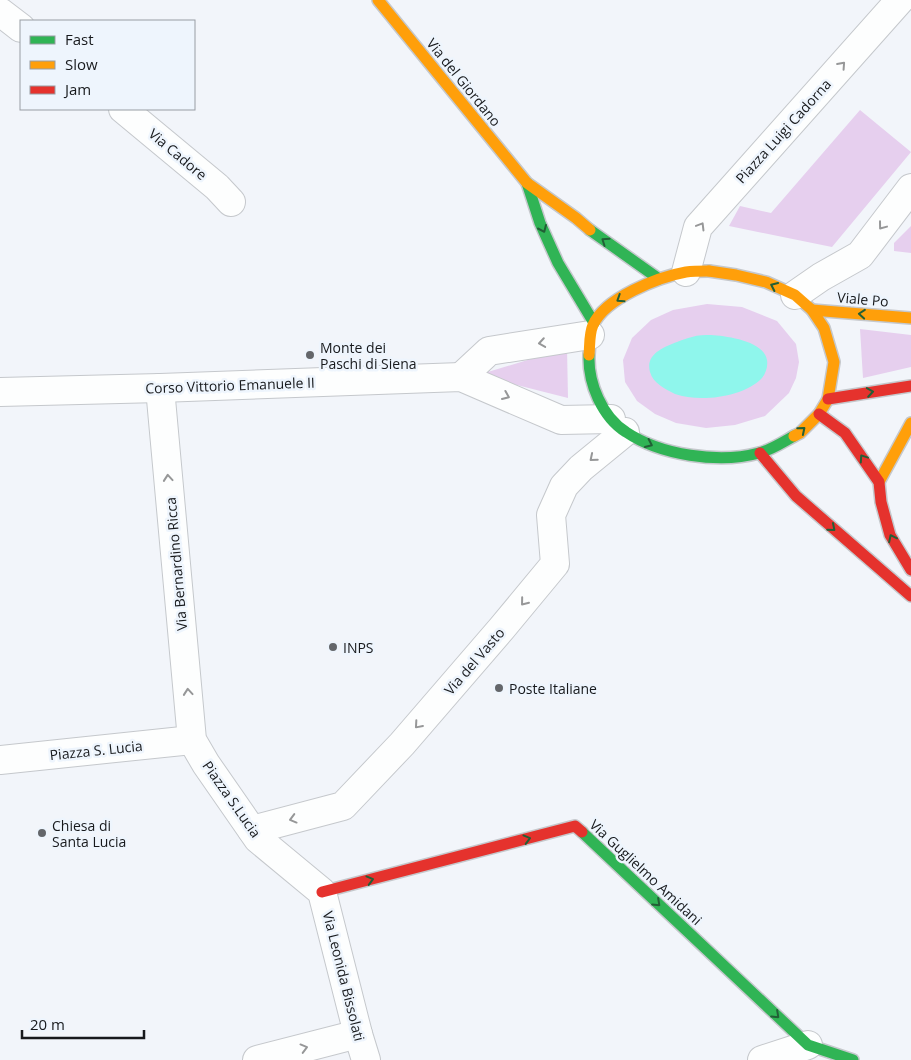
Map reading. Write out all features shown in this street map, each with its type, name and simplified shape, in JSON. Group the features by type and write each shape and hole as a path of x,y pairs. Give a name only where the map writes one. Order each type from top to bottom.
{"street":[{"name":"Via del Giordano","path":"378,0 528,183 659,279"},
{"name":"Piazza Luigi Cadorna","path":"686,272 698,227 900,0"},
{"path":"0,12 20,27"},
{"name":"Via Cadore","path":"124,110 210,181 231,202"},
{"name":"Via del Giordano","path":"528,183 540,222 558,263 592,329"},
{"path":"803,302 820,277 860,256 911,188"},
{"path":"709,271 736,274 766,282 803,302 824,328 834,362 828,399 819,414 800,433 760,453 728,458 691,456 656,447 618,426 600,402 592,381 590,361 592,329 605,309 623,296 659,279 686,272 709,271"},
{"name":"Viale Po","path":"803,302 911,318"},
{"path":"461,377 489,351 592,329"},
{"name":"Corso Vittorio Emanuele II","path":"0,392 461,377 561,420 618,426"},
{"path":"828,399 911,386"},
{"name":"Via Bernardino Ricca","path":"160,388 192,740"},
{"path":"819,414 845,433 879,482"},
{"path":"911,423 879,482 880,502 890,535 911,570"},
{"name":"Via del Vasto","path":"252,830 343,806 402,744 555,564 551,514 564,486 618,426"},
{"path":"760,453 796,496 911,596"},
{"name":"Piazza S. Lucia","path":"0,760 192,740"},
{"name":"Piazza S.Lucia","path":"192,740 206,764 258,839 322,892"},
{"name":"Via Guglielmo Amidani","path":"322,892 575,826 808,1045 853,1060"},
{"name":"Via Leonida Bissolati","path":"322,892 366,1060"},
{"path":"257,1060 358,1034"},
{"path":"762,1060 808,1045"}],"shaded area":[{"path":"860,110 911,152 832,247 729,226 740,206 771,213"},
{"path":"911,226 911,253 894,251 894,243"},
{"path":"707,304 742,307 777,321 796,344 799,362 796,378 789,393 765,416 735,425 706,428 676,423 655,414 637,401 625,382 623,360 632,338 651,320 673,310"},
{"path":"860,329 911,335 911,367 863,378"},
{"path":"711,335 744,341 759,348 767,360 765,374 762,378 744,390 709,398 685,397 675,394 663,388 654,379 649,366 650,360 657,352 686,338"},
{"path":"567,348 568,398 478,375"}],"traffic: fast":[{"path":"527,183 540,223 558,263 594,323"},
{"path":"590,230 659,279"},
{"path":"589,355 589,366 594,388 610,418 626,432 656,447 690,455 726,458 763,452 794,436"},
{"path":"582,832 808,1045 853,1060"}],"traffic: slow":[{"path":"378,0 527,183 590,230"},
{"path":"709,271 766,282 795,295 812,310 824,328 834,362 828,399 819,414 800,433 794,436"},
{"path":"589,355 590,336 593,325 599,315 620,298 647,284 674,275 709,271"},
{"path":"812,310 911,318"},
{"path":"879,482 911,423"}],"traffic: jam":[{"path":"828,399 911,386"},
{"path":"819,414 845,433 879,482 881,502 890,535 911,570"},
{"path":"760,453 796,496 911,596"},
{"path":"322,892 575,826 582,832"}],"place":[{"name":"Monte dei Paschi di Siena","path":"310,355"},
{"name":"INPS","path":"333,647"},
{"name":"Poste Italiane","path":"499,688"},
{"name":"Chiesa di Santa Lucia","path":"42,833"}]}
